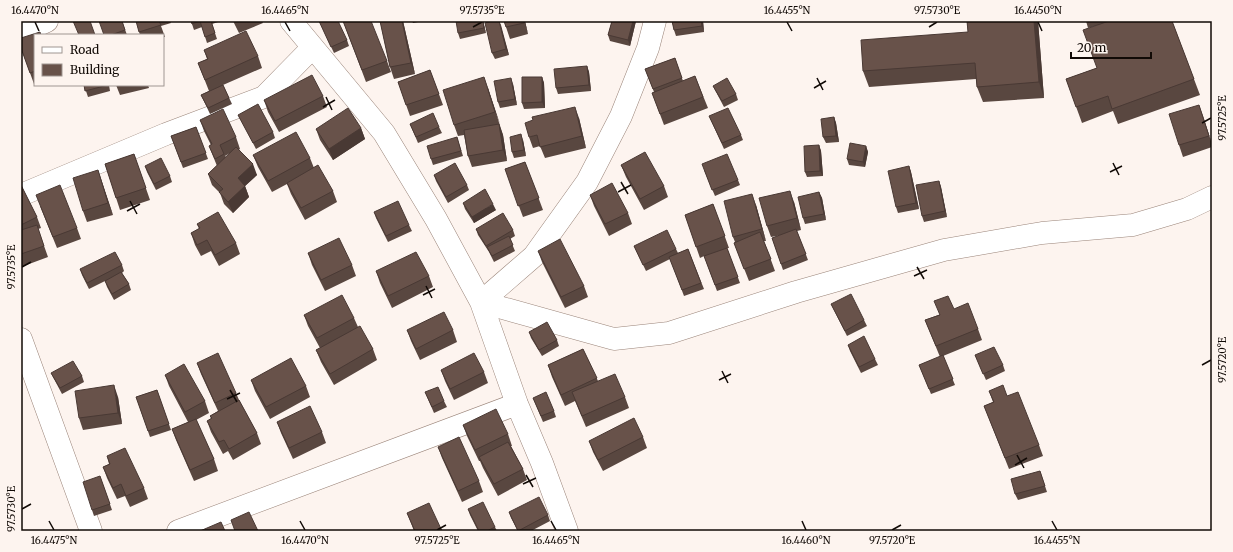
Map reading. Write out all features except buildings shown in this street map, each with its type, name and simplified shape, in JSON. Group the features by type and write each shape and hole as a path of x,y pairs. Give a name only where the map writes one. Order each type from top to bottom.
{"street":[{"path":"21,33 47,21"},
{"path":"291,21 384,133 436,219 481,302 517,404 542,463 566,531"},
{"path":"481,302 534,256 587,182 621,116 648,48 655,21"},
{"path":"21,194 166,134 264,97 312,48"},
{"path":"481,302 614,339 669,333 796,292 944,250 1042,233 1133,225 1187,209 1212,197"},
{"path":"21,339 91,531"},
{"path":"178,531 517,404"}]}
